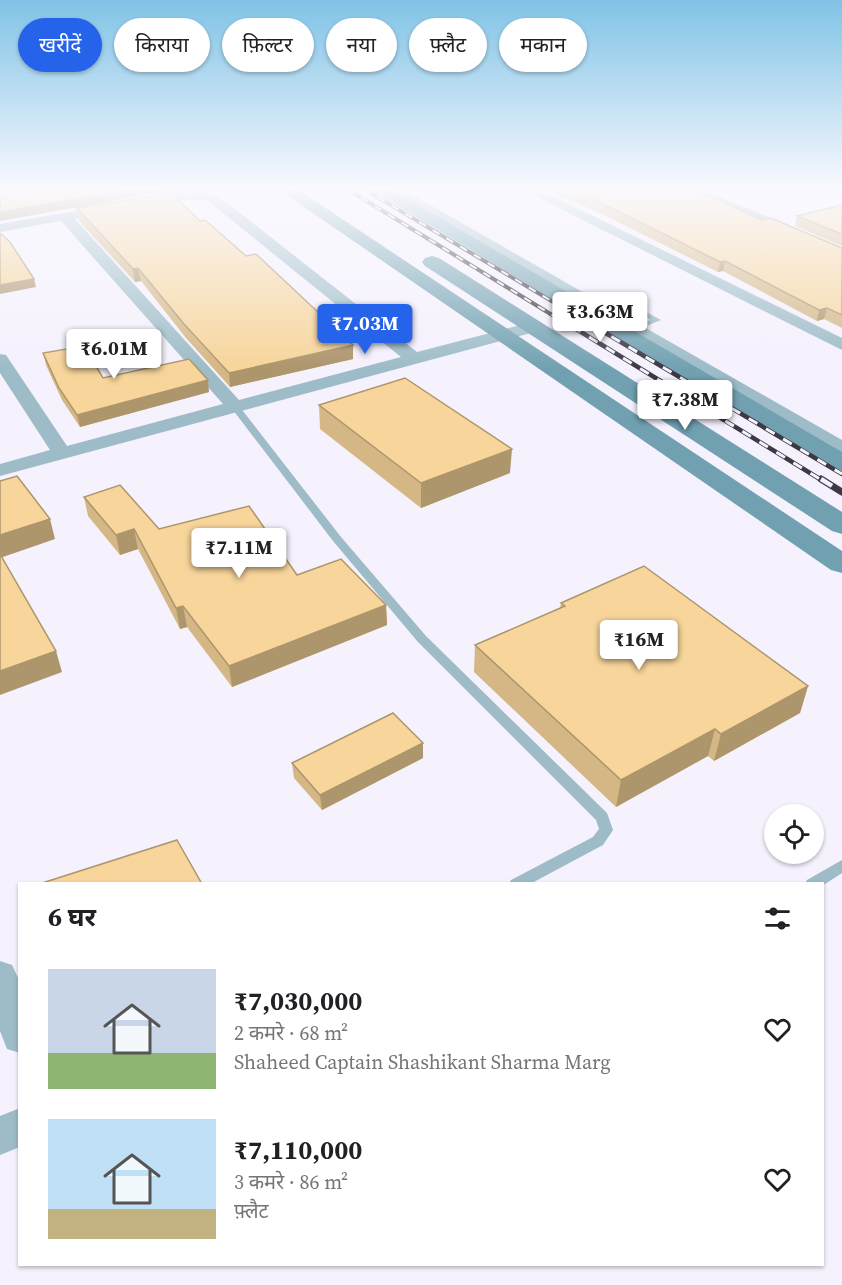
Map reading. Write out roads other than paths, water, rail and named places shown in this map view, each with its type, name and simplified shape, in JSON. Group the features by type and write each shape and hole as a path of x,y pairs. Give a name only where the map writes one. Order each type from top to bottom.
{"main road":[{"path":"375,249 842,564"},
{"path":"412,249 536,326 842,525"},
{"path":"480,249 842,463"}],"street":[{"path":"94,249 236,408"},
{"path":"276,249 416,360"},
{"path":"497,249 842,448"},
{"path":"649,249 842,345"},
{"path":"0,470 536,326"},
{"path":"0,358 7,382 62,454"},
{"path":"0,976 18,1031"},
{"path":"0,1136 18,1128"}],"lane":[{"path":"610,314 637,309 657,320 636,328"},
{"path":"236,408 337,539 422,639 602,817 606,830 597,841 520,882"},
{"path":"815,882 842,866"}],"railway":[{"path":"445,249 557,318"},
{"path":"464,249 580,318"},
{"path":"555,316 823,481"},
{"path":"577,316 842,474"},
{"path":"821,479 842,492"}]}
